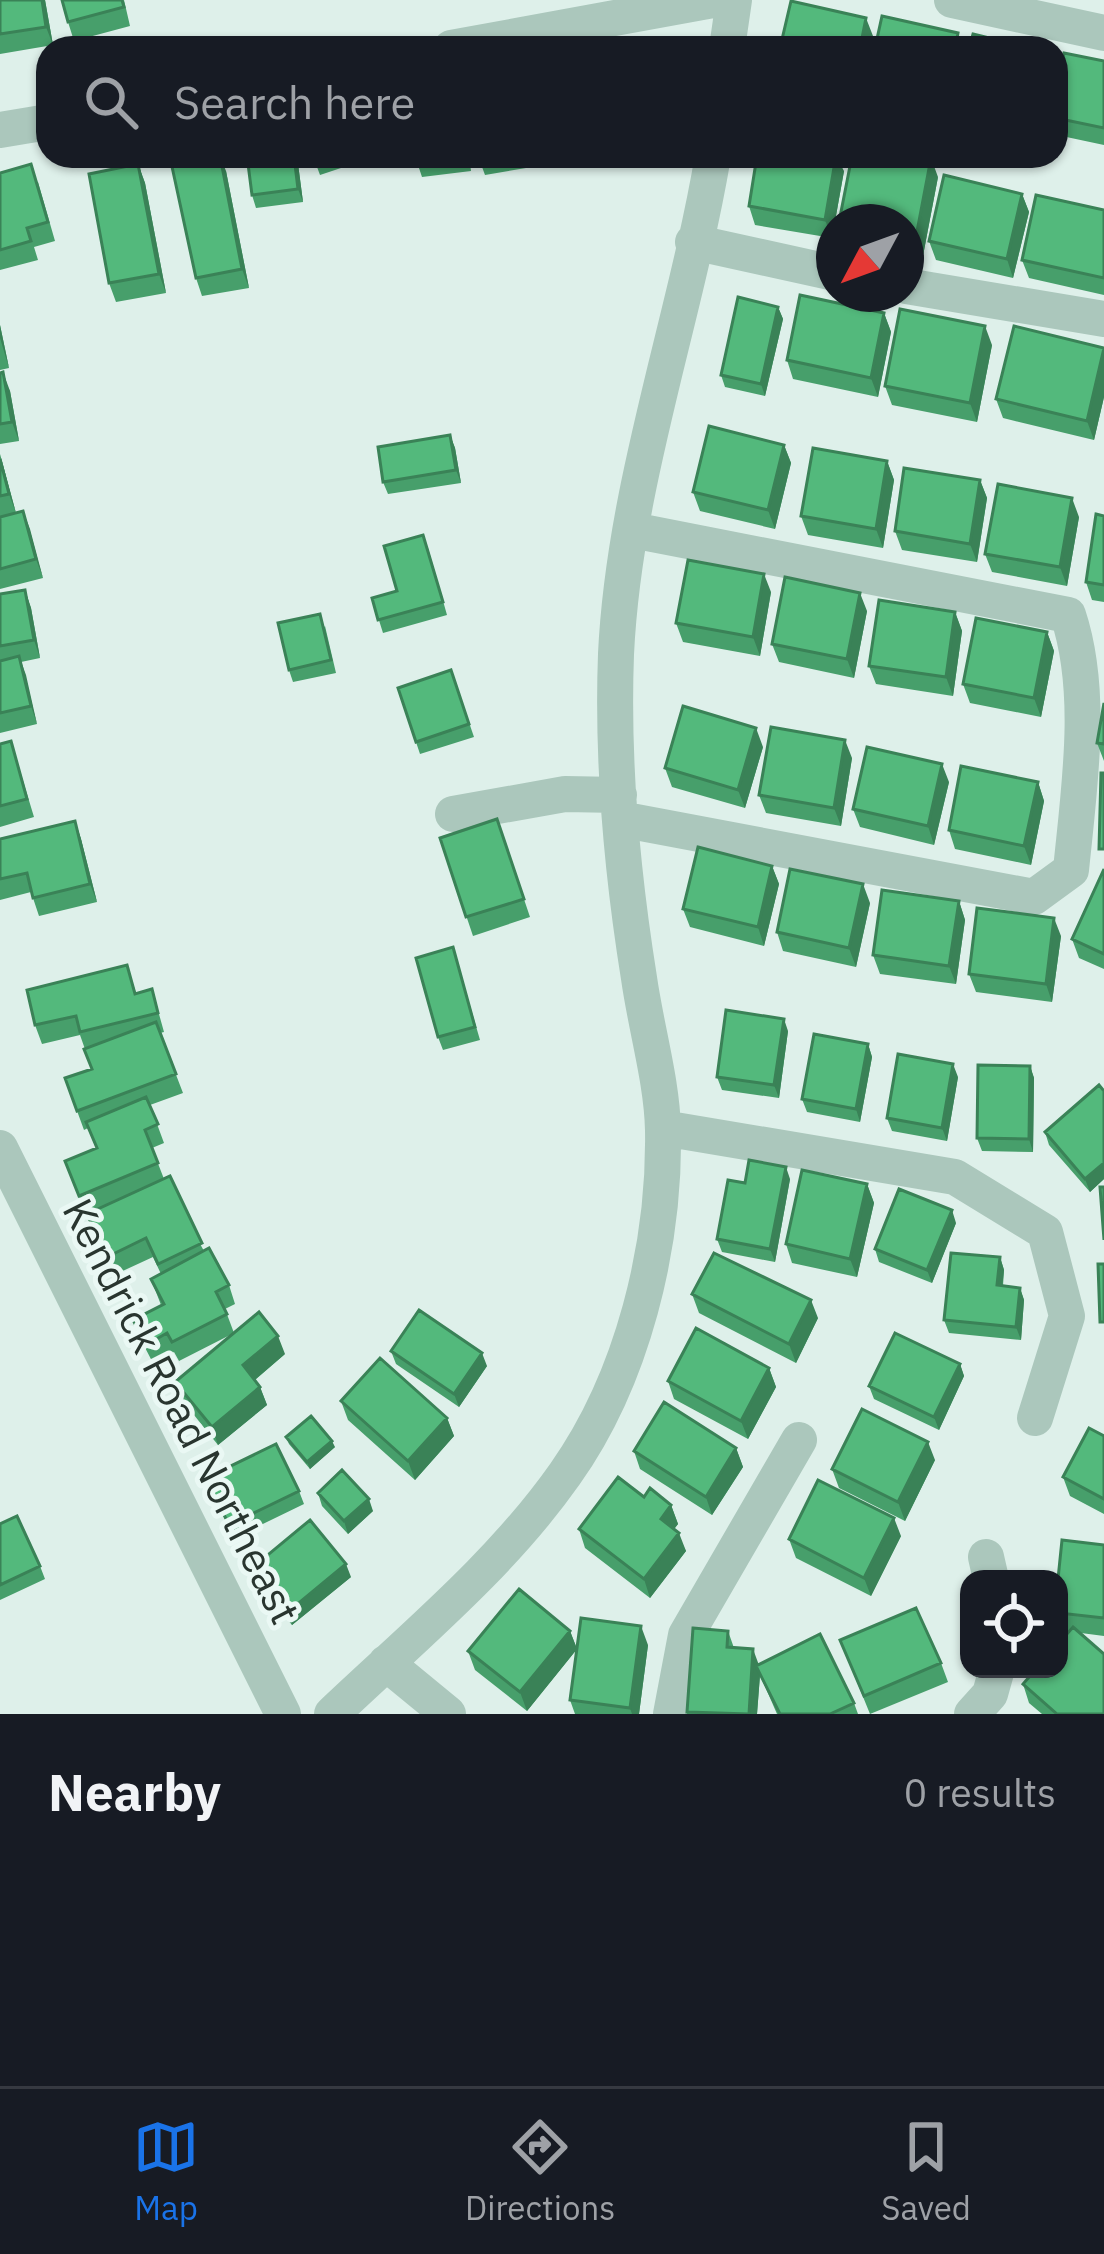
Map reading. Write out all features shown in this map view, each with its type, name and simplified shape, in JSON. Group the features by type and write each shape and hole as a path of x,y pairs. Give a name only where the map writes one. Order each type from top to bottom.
{"street":[{"path":"516,36 713,0"},
{"path":"730,36 734,0"},
{"path":"952,0 1104,32"},
{"path":"0,130 36,124"},
{"path":"332,1714 503,1550 567,1472 616,1379 644,1294 658,1222 663,1128 620,807 616,652 632,530 710,168"},
{"path":"693,242 816,269"},
{"path":"924,289 1104,319"},
{"path":"453,814 566,794 744,842 1034,897 1071,870 1081,654 1068,615 632,530"},
{"path":"663,1128 955,1178 1045,1232 1066,1316 1035,1418"},
{"name":"Kendrick Road Northeast","path":"0,1148 283,1714"},
{"path":"671,1714 686,1635 799,1440"},
{"path":"386,1663 448,1714"},
{"path":"972,1714 990,1694 995,1678"}],"building":[{"path":"0,0 42,0 46,27 0,34"},
{"path":"62,0 122,0 124,7 68,22"},
{"path":"791,1 866,18 862,36 783,36"},
{"path":"882,16 958,33 957,36 878,36"},
{"path":"1068,54 1104,61 1104,128 1068,120"},
{"path":"31,164 48,222 27,228 31,241 0,250 0,173"},
{"path":"139,168 159,274 109,283 89,174"},
{"path":"172,168 222,168 242,269 196,278"},
{"path":"249,168 295,168 298,189 252,195"},
{"path":"755,168 834,168 828,204 816,204 816,218 749,206"},
{"path":"850,168 929,168 922,204 843,204"},
{"path":"944,175 1022,194 1007,259 929,241"},
{"path":"1036,195 1104,210 1104,278 1022,260"},
{"path":"800,295 816,298 816,312 884,313 871,378 787,360"},
{"path":"738,297 778,307 761,384 721,375"},
{"path":"899,312 985,326 970,403 885,386"},
{"path":"1014,326 1104,348 1087,421 996,399"},
{"path":"0,373 12,422 0,424"},
{"path":"709,426 784,445 768,510 693,492"},
{"path":"450,435 456,470 383,482 378,447"},
{"path":"813,448 887,461 876,529 801,516"},
{"path":"0,459 9,494 0,496"},
{"path":"904,468 980,480 970,544 895,531"},
{"path":"998,484 1072,498 1060,567 985,554"},
{"path":"23,511 36,559 0,569 0,517"},
{"path":"1096,514 1104,516 1104,585 1086,582"},
{"path":"423,535 443,602 378,620 372,598 397,591 384,546"},
{"path":"688,560 764,574 753,637 676,623"},
{"path":"785,577 860,593 847,659 772,644"},
{"path":"25,590 34,640 0,646 0,594"},
{"path":"879,600 955,612 946,677 869,666"},
{"path":"320,614 331,660 289,670 278,623"},
{"path":"976,618 1047,632 1034,698 963,684"},
{"path":"19,656 31,706 0,713 0,661"},
{"path":"451,670 469,724 416,742 398,688"},
{"path":"1104,703 1104,744 1097,743"},
{"path":"683,706 756,728 738,790 665,768"},
{"path":"771,727 845,740 834,808 759,795"},
{"path":"11,741 27,799 0,806 0,744"},
{"path":"867,747 942,764 928,826 853,809"},
{"path":"961,766 1038,782 1024,846 949,830"},
{"path":"1104,773 1104,849 1099,849"},
{"path":"497,819 524,899 466,917 440,838"},
{"path":"75,821 90,884 33,898 27,873 0,879 0,839"},
{"path":"698,847 772,866 758,927 683,909"},
{"path":"790,869 863,884 849,948 777,932"},
{"path":"1104,869 1104,954 1072,939"},
{"path":"882,890 959,901 949,966 873,955"},
{"path":"977,908 1054,918 1046,984 969,974"},
{"path":"453,947 475,1027 438,1037 416,958"},
{"path":"127,965 135,994 152,989 158,1013 80,1032 76,1016 35,1025 27,990"},
{"path":"726,1010 784,1019 774,1085 717,1077"},
{"path":"156,1022 176,1074 77,1111 65,1078 92,1069 84,1049"},
{"path":"814,1034 868,1044 856,1109 802,1099"},
{"path":"898,1054 953,1064 942,1128 887,1118"},
{"path":"978,1065 1030,1066 1029,1139 977,1138"},
{"path":"1099,1085 1104,1091 1104,1163 1085,1179 1045,1132"},
{"path":"146,1097 158,1124 145,1130 158,1163 79,1196 65,1161 97,1148 86,1122"},
{"path":"749,1160 786,1167 770,1249 717,1239 728,1180 745,1183"},
{"path":"802,1170 867,1184 850,1259 786,1244"},
{"path":"170,1176 202,1243 158,1264 146,1238 107,1257 87,1214"},
{"path":"1100,1187 1104,1187 1104,1240"},
{"path":"899,1189 952,1210 927,1270 875,1249"},
{"path":"209,1248 229,1285 216,1292 227,1314 172,1342 167,1333 146,1345 133,1320 164,1304 151,1279"},
{"path":"714,1253 811,1300 789,1344 692,1294"},
{"path":"951,1253 1000,1257 997,1285 1020,1288 1016,1327 944,1320"},
{"path":"1098,1264 1104,1264 1104,1322 1100,1322"},
{"path":"419,1310 482,1353 454,1394 391,1351"},
{"path":"259,1312 278,1336 243,1365 260,1387 212,1427 175,1382"},
{"path":"696,1328 769,1368 741,1421 668,1381"},
{"path":"895,1333 960,1364 934,1417 869,1386"},
{"path":"380,1358 447,1418 408,1461 341,1401"},
{"path":"664,1402 736,1448 706,1497 634,1451"},
{"path":"862,1409 928,1442 898,1502 832,1469"},
{"path":"311,1416 332,1441 307,1462 286,1437"},
{"path":"1089,1428 1104,1436 1104,1499 1063,1477"},
{"path":"276,1444 299,1491 229,1525 206,1478"},
{"path":"342,1470 369,1499 344,1521 318,1493"},
{"path":"618,1477 644,1497 650,1488 671,1505 661,1519 679,1533 644,1579 579,1529"},
{"path":"818,1480 894,1518 864,1578 789,1539"},
{"path":"17,1516 40,1566 0,1585 0,1524"},
{"path":"310,1520 346,1564 288,1612 252,1568"},
{"path":"1062,1540 1104,1545 1104,1618 1068,1614 1068,1570 1059,1570"},
{"path":"519,1589 570,1631 520,1692 468,1651"},
{"path":"916,1608 941,1663 864,1696 840,1640"},
{"path":"581,1618 641,1626 630,1708 570,1700"},
{"path":"1073,1627 1104,1654 1104,1714 1057,1714 1023,1684 1028,1678 1068,1678 1068,1633"},
{"path":"693,1628 728,1631 727,1647 753,1649 749,1714 687,1712"},
{"path":"820,1634 854,1703 830,1714 780,1714 756,1666"}]}
